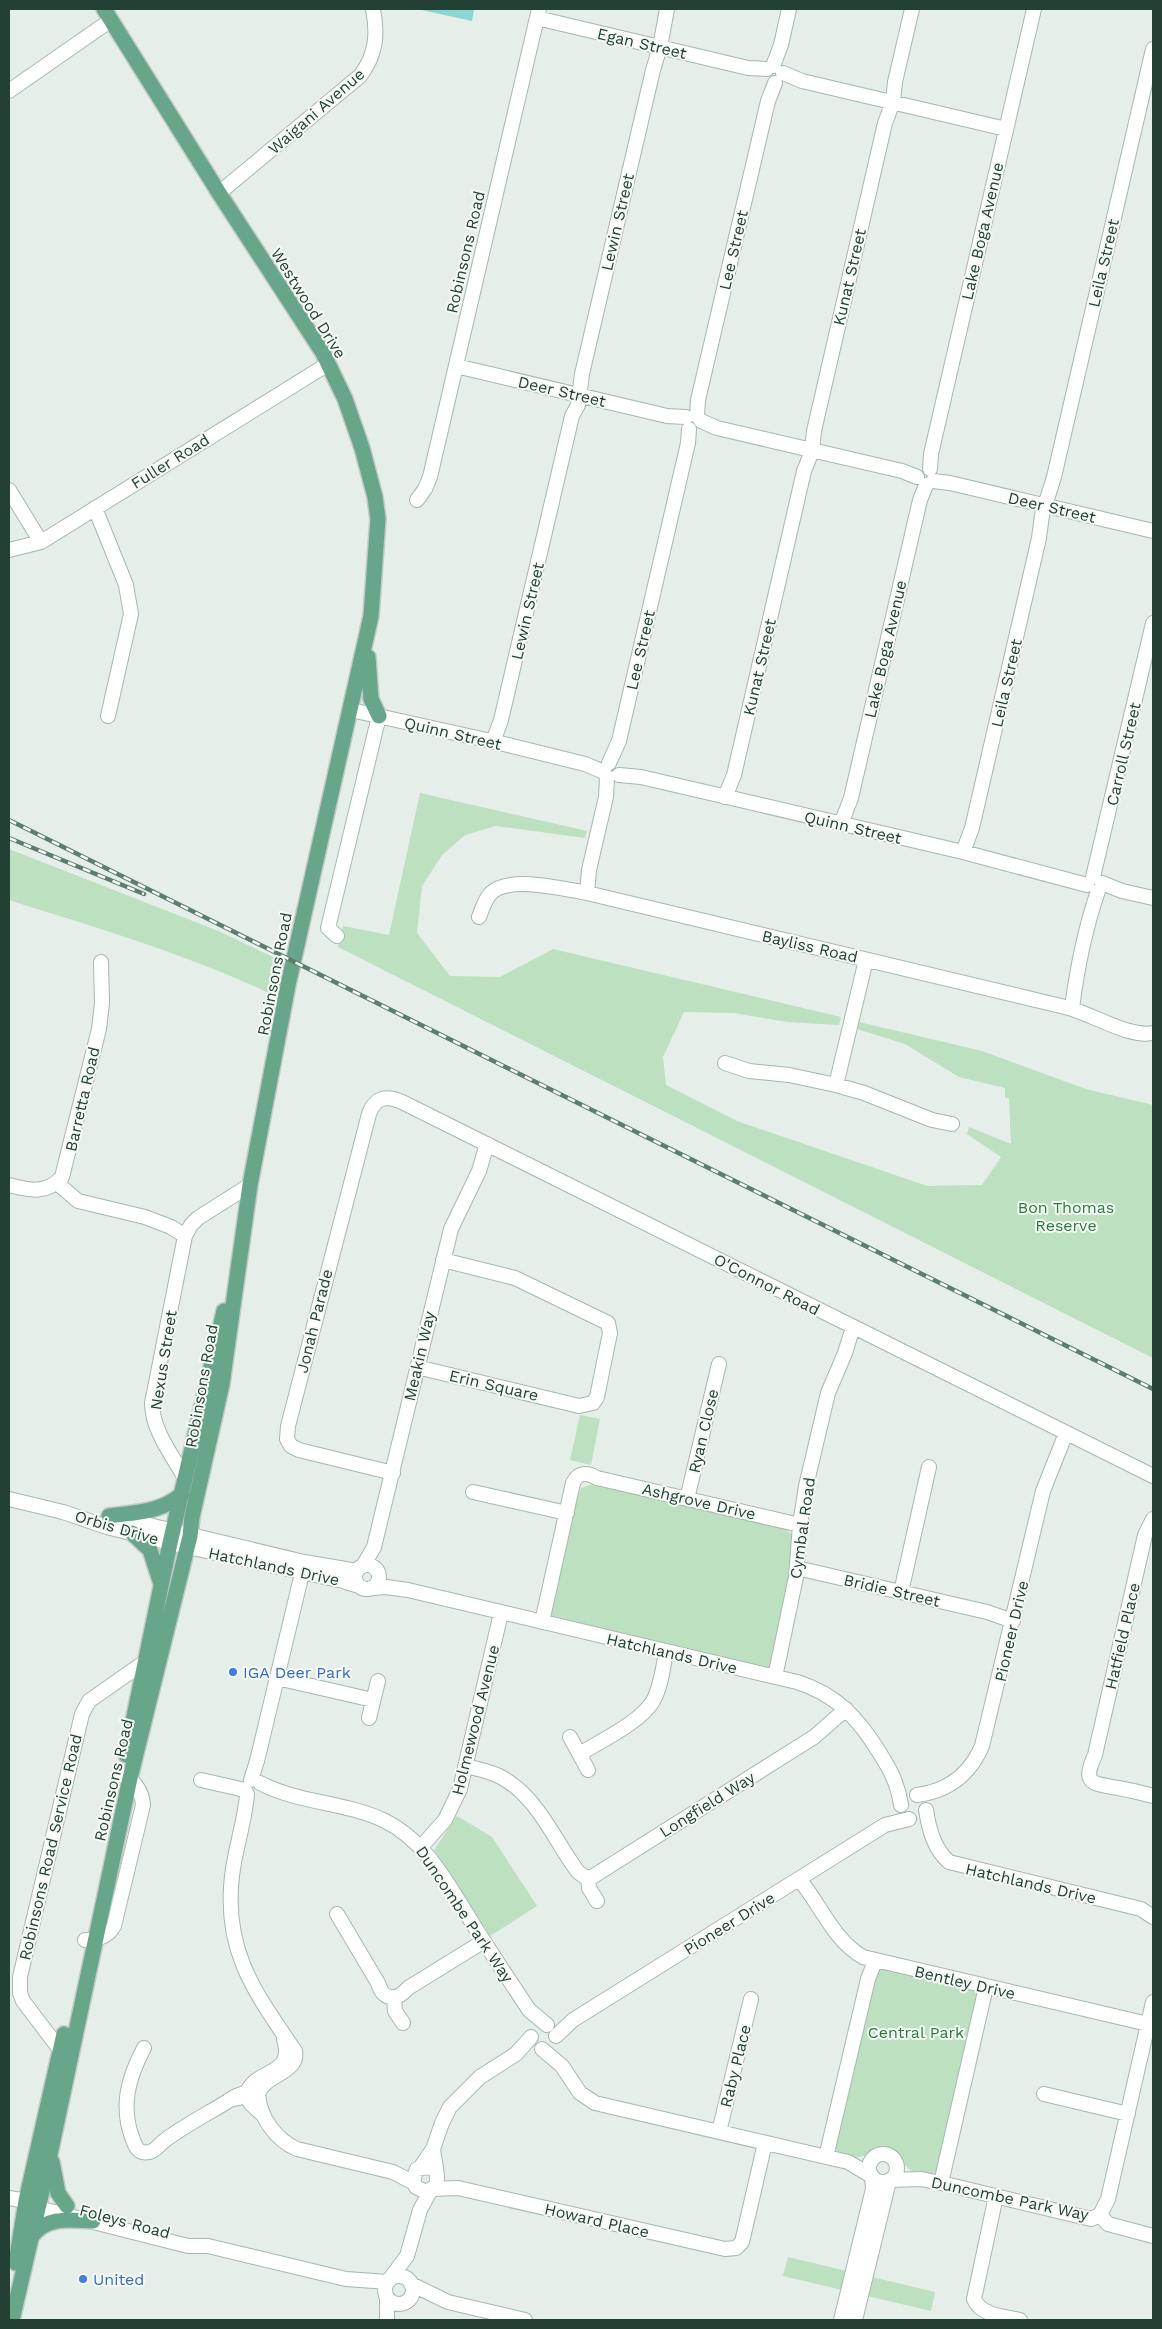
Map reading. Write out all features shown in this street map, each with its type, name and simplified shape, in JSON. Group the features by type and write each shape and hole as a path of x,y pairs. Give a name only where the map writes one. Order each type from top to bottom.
{"main road":[{"name":"Westwood Drive","path":"108,15 328,364 345,400 362,448 375,498 378,518 378,540 369,625 351,710"},
{"path":"369,625 371,699 379,716"},
{"name":"Robinsons Road","path":"9,2292 18,2254 51,2148 90,1940 126,1777 189,1541 192,1517 222,1384 250,1185 288,985 351,710"},
{"name":"Robinsons Road","path":"126,1777 161,1586 240,1247"},
{"path":"109,1516 160,1508 171,1504 182,1494"},
{"path":"132,1533 150,1550 161,1586"},
{"name":"Robinsons Road","path":"12,2320 32,2236 35,2203 61,2051 90,1940"},
{"path":"51,2148 53,2174 58,2193 67,2206"},
{"path":"32,2236 41,2226 48,2223 69,2220 93,2221"}],"street":[{"name":"Waigani Avenue","path":"219,193 360,76 375,47 376,26 373,9"},
{"name":"Lewin Street","path":"497,742 667,9"},
{"name":"Lee Street","path":"584,892 789,9"},
{"name":"Kunat Street","path":"729,798 912,9"},
{"name":"Lake Boga Avenue","path":"845,825 1034,9"},
{"name":"Egan Street","path":"538,13 658,46 1006,129"},
{"name":"Robinsons Road","path":"417,500 426,490 430,477 538,13"},
{"path":"9,91 108,15"},
{"name":"Leila Street","path":"966,853 1153,49"},
{"name":"Fuller Road","path":"9,550 41,542 328,364"},
{"name":"Deer Street","path":"456,366 667,416 692,425 717,428 1153,531"},
{"path":"9,490 41,542"},
{"path":"95,508 126,586 131,614 108,716"},
{"name":"Carroll Street","path":"1068,1008 1091,912 1099,856 1153,623"},
{"name":"Quinn Street","path":"351,710 497,742 1153,898"},
{"path":"337,936 328,928 379,716"},
{"name":"Bayliss Road","path":"479,917 484,904 492,892 506,885 520,883 584,892 1068,1008 1127,1031 1144,1035 1153,1033"},
{"path":"836,1085 866,960"},
{"name":"Barretta Road","path":"57,1183 66,1167 99,1029 102,1003 101,962"},
{"path":"725,1063 749,1071 789,1075 836,1085 886,1101 932,1120 952,1124"},
{"name":"O'Connor Road","path":"380,1099 388,1097 402,1102 1153,1476"},
{"name":"Jonah Parade","path":"380,1099 374,1102 368,1114 300,1375 287,1435 291,1446 299,1450 393,1472"},
{"name":"Meakin Way","path":"366,1587 378,1582 369,1570 369,1560 393,1472 443,1260 454,1222 491,1146"},
{"path":"9,1185 40,1190 57,1183"},
{"name":"Nexus Street","path":"57,1183 78,1201 146,1217 189,1221 198,1218 250,1185"},
{"name":"Nexus Street","path":"146,1217 171,1227 185,1236"},
{"name":"Nexus Street","path":"185,1478 158,1429 152,1414 152,1403 185,1236 198,1218"},
{"name":"Erin Square","path":"417,1367 572,1403 588,1400 597,1388 609,1338 604,1328 590,1315 515,1278 443,1260"},
{"name":"Cymbal Road","path":"775,1677 797,1568 800,1525 806,1486 828,1393 857,1329"},
{"name":"Ryan Close","path":"687,1499 719,1364"},
{"name":"Pioneer Drive","path":"926,1808 940,1790 967,1770 982,1746 1043,1491 1069,1434"},
{"path":"901,1592 929,1467"},
{"name":"Ashgrove Drive","path":"542,1622 573,1489 584,1482 597,1478 800,1525"},
{"path":"473,1492 567,1513"},
{"name":"Orbis Drive","path":"9,1499 63,1512 132,1533 172,1537"},
{"name":"Orbis Drive","path":"63,1512 109,1516 172,1537"},
{"name":"Hatfield Place","path":"1153,1518 1145,1535 1094,1755 1098,1776 1116,1787 1153,1796"},
{"name":"Hatchlands Drive","path":"172,1537 303,1567 366,1587 408,1590 775,1677 818,1689 843,1706 862,1726 895,1778 916,1794"},
{"path":"303,1567 232,1876 230,1898 232,1921 238,1950 248,1978 262,2004 284,2038 295,2051 291,2059 252,2083 251,2094 279,2138 298,2149 393,2172 422,2191 432,2190"},
{"name":"Hatchlands Drive","path":"303,1567 369,1570 408,1590"},
{"name":"Bridie Street","path":"797,1568 1014,1618"},
{"path":"366,1587 355,1578 369,1570"},
{"name":"Holmewood Avenue","path":"421,1847 445,1820 454,1804 466,1766 501,1613"},
{"path":"580,1754 641,1715 652,1702 658,1690 666,1652"},
{"name":"Robinsons Road Service Road","path":"61,2051 23,2001 20,1985 22,1967 82,1714 89,1701 146,1661"},
{"path":"277,1678 373,1700"},
{"path":"369,1718 378,1681"},
{"name":"Longfield Way","path":"588,1877 596,1875 796,1748 824,1728 843,1706"},
{"path":"570,1737 588,1770"},
{"path":"466,1766 499,1776 515,1786 531,1802 578,1872 588,1877 589,1888 597,1901"},
{"name":"Hatchlands Drive","path":"895,1778 901,1806"},
{"name":"Duncombe Park Way","path":"201,1780 224,1785 252,1787 368,1814 398,1828 421,1847 529,2010 552,2031"},
{"name":"Pioneer Drive","path":"916,1794 940,1790"},
{"path":"916,1794 923,1798 926,1808 922,1816 910,1819 904,1816 901,1806 904,1798 916,1794"},
{"name":"Pioneer Drive","path":"552,2031 573,2020 885,1825 901,1806"},
{"name":"Hatchlands Drive","path":"926,1808 932,1838"},
{"name":"Hatchlands Drive","path":"910,1819 932,1838 944,1858 958,1865 1147,1908 1153,1917"},
{"name":"Pioneer Drive","path":"885,1825 910,1819"},
{"name":"Bentley Drive","path":"802,1877 839,1938 850,1950 873,1960 1148,2024"},
{"path":"337,1914 382,1993 394,1998"},
{"path":"394,1998 484,1941"},
{"path":"826,2157 873,1960"},
{"path":"378,1983 389,1989 408,1988"},
{"path":"941,2183 986,1987"},
{"path":"394,1998 395,2011 403,2023"},
{"name":"Raby Place","path":"719,2132 751,1999"},
{"path":"1100,2215 1108,2198 1153,2002"},
{"name":"Duncombe Park Way","path":"529,2010 532,2036"},
{"path":"420,2210 413,2176 433,2149 450,2107 480,2077 516,2054 539,2026 552,2031"},
{"path":"552,2031 562,2066 574,2087 587,2099 848,2162 882,2182 890,2180 896,2174 897,2166 893,2159 886,2155 848,2162"},
{"path":"516,2054 550,2048 552,2031"},
{"path":"532,2036 533,2043 562,2066"},
{"path":"144,2048 132,2071 126,2097 126,2119 132,2139 149,2145 164,2141 229,2100 251,2094"},
{"path":"1044,2094 1128,2114"},
{"name":"Howard Place","path":"432,2190 458,2188 724,2249 736,2248 742,2242 765,2143"},
{"path":"387,2320 387,2289 407,2256 420,2210 438,2182 433,2149"},
{"path":"840,2320 873,2189 869,2166 874,2158"},
{"name":"Duncombe Park Way","path":"897,2166 920,2179"},
{"path":"393,2172 428,2167 436,2172"},
{"name":"Howard Place","path":"436,2172 458,2188"},
{"name":"Duncombe Park Way","path":"890,2180 920,2179 1091,2218 1100,2215 1108,2224 1153,2236"},
{"path":"855,2320 890,2180"},
{"path":"996,2196 974,2290 974,2299 977,2306 983,2311 1020,2320"},
{"path":"9,2198 35,2203"},
{"name":"Foleys Road","path":"35,2203 67,2206 190,2238 208,2246 387,2289"},
{"name":"Foleys Road","path":"35,2203 93,2221 188,2246 208,2246"},
{"path":"394,2320 412,2296 407,2269 407,2256"},
{"path":"387,2289 400,2277 448,2302 525,2320"},
{"path":"387,2289 392,2303 448,2302"}],"green space":[{"name":"Bon Thomas Reserve","path":"420,793 587,831 585,838 496,826 465,835 442,855 422,886 417,933 450,976 500,977 553,949 841,1017 839,1025 787,1022 734,1013 684,1012 663,1057 666,1085 737,1121 927,1186 982,1185 1001,1157 967,1134 969,1127 1011,1144 1009,1098 1005,1098 1005,1088 959,1077 905,1044 857,1029 859,1022 982,1051 1086,1089 1153,1105 1153,1358 338,947 343,926 389,935"},
{"path":"9,849 221,932 279,960 269,993 173,954 108,931 9,900"},
{"path":"580,1415 600,1419 591,1465 570,1460"},
{"path":"593,1484 784,1528 793,1536 791,1578 771,1668 765,1670 553,1619 550,1613 578,1494 581,1488"},
{"path":"457,1816 492,1837 537,1906 490,1936 434,1850"},
{"name":"Central Park","path":"887,1968 971,1989 979,1996 938,2170 929,2175 922,2176 915,2173 894,2154 889,2152 849,2158 842,2156 837,2152 835,2143 877,1971"},
{"path":"788,2257 935,2292 931,2311 783,2276"}],"water":[{"path":"417,9 474,9 472,21"}],"railway":[{"path":"9,820 1153,1389"},
{"path":"9,838 144,894"}],"place":[{"name":"IGA Deer Park","path":"233,1672"},
{"name":"United","path":"83,2279"}]}
